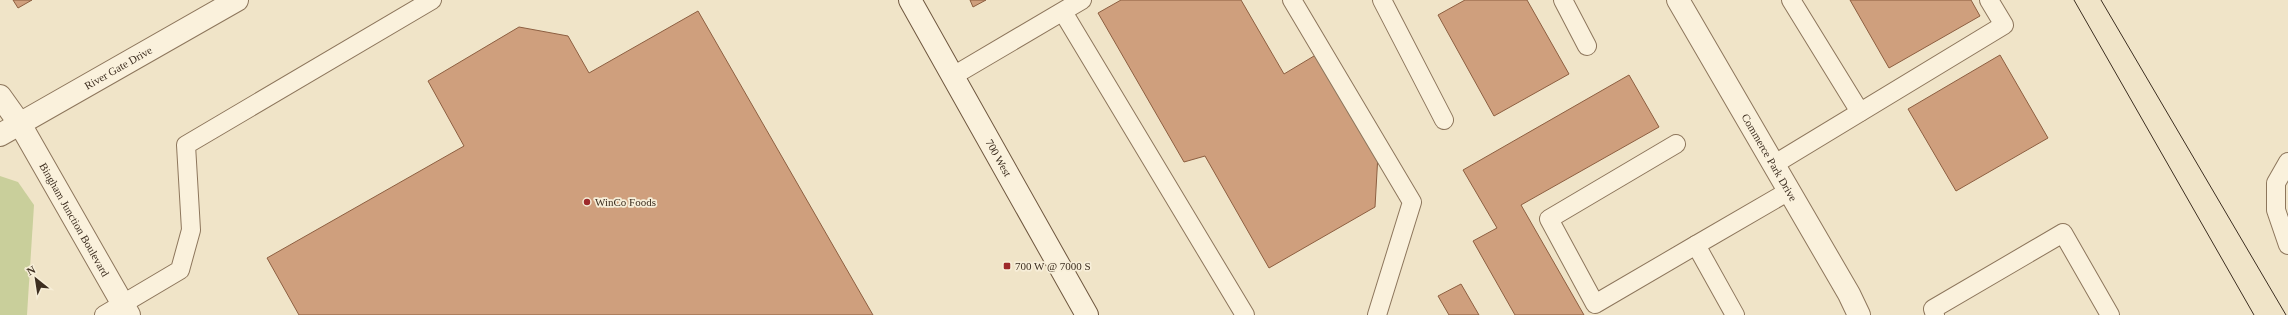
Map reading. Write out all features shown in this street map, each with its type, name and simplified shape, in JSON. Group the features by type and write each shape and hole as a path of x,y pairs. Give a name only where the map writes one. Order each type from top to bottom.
{"street":[{"name":"River Gate Drive","path":"0,135 237,0"},
{"name":"700 West","path":"910,0 1088,315"},
{"name":"Commerce Park Drive","path":"1678,0 1849,294 1859,315"},
{"name":"Bingham Junction Boulevard","path":"0,96 20,124 126,309"}],"lane":[{"path":"104,315 126,309 180,270 191,230 186,144 432,0"},
{"path":"953,76 1082,0"},
{"path":"1292,0 1412,202 1377,315"},
{"path":"1382,0 1444,120"},
{"path":"1563,0 1587,46"},
{"path":"1790,0 1860,112"},
{"path":"1774,165 2004,24 1989,0"},
{"path":"1063,12 1245,315"},
{"path":"1676,144 1549,219 1595,304 1789,191"},
{"path":"2288,162 2276,183 2276,210 2288,245"},
{"path":"1935,315 1933,309 2063,233 2110,315"},
{"path":"1696,244 1735,315"}],"green space":[{"path":"0,176 18,182 34,205 27,315 0,315"}],"building":[{"path":"13,0 32,0 18,8"},
{"path":"970,0 986,0 973,7"},
{"path":"1121,0 1241,0 1284,74 1319,53 1378,154 1375,207 1269,268 1205,156 1184,162 1098,13"},
{"path":"1465,0 1527,0 1569,74 1494,116 1438,15"},
{"path":"1850,0 1971,0 1980,16 1889,68"},
{"name":"WinCo Foods","path":"698,11 873,315 299,315 267,258 464,146 428,81 519,27 568,36 589,73"},
{"path":"2000,55 2048,138 1956,191 1908,109"},
{"path":"1629,75 1659,127 1521,205 1584,315 1515,315 1473,241 1497,228 1463,170"},
{"path":"1461,284 1479,315 1449,315 1438,296"}],"tram line":[{"path":"2074,0 2254,315"},
{"path":"2101,0 2286,315"}],"place":[{"name":"WinCo Foods","path":"587,202"},
{"name":"700 W @ 7000 S","path":"1007,266"}]}
